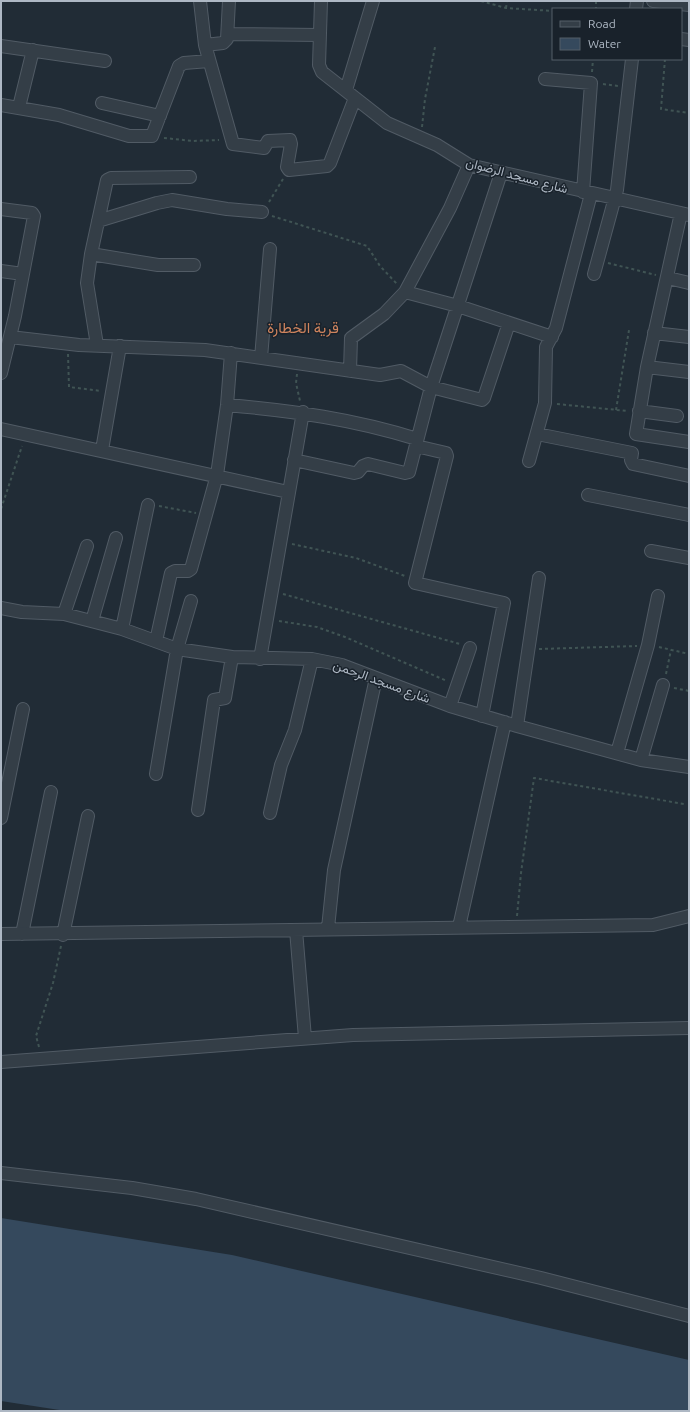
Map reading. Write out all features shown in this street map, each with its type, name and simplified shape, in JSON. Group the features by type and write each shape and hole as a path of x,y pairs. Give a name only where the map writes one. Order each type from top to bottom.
{"street":[{"path":"200,1 205,45 222,101 230,139 234,145 264,148 268,141 290,140 292,144 287,167 289,170 324,167 329,165 351,94 373,1"},
{"path":"205,45 223,43 227,39 229,1"},
{"name":"شارع مسجد الرضوان","path":"321,1 319,35 320,69 325,76 351,94 387,123 437,146 469,165 587,193 685,214"},
{"path":"653,1 689,5"},
{"path":"228,34 319,35"},
{"path":"1,46 105,61"},
{"path":"19,107 33,50"},
{"path":"594,274 615,199 622,161 632,60"},
{"path":"1,105 59,115 129,136 152,136 179,66 184,63 209,61"},
{"path":"530,461 545,403 546,347 552,337 587,193 591,83 545,79"},
{"path":"102,103 160,116"},
{"path":"350,371 351,341 353,335 384,314 405,292 450,208 469,165"},
{"path":"294,460 354,473 358,472 363,466 368,464 408,473 431,388 501,173"},
{"path":"97,345 87,293 88,271 108,179 190,177"},
{"path":"98,221 157,203 172,200 222,208 262,212"},
{"path":"1,209 32,213 34,215 10,337 4,349 1,373"},
{"path":"685,214 646,368 631,460 633,464 689,476"},
{"path":"261,358 270,249"},
{"path":"91,254 158,265 194,266"},
{"path":"1,271 23,274"},
{"path":"668,278 689,283"},
{"path":"405,292 458,306 552,337"},
{"path":"10,337 68,345 185,348 231,353 380,375 401,371 431,388 483,399 509,323"},
{"path":"654,333 689,337"},
{"path":"102,450 120,346"},
{"path":"156,641 172,573 175,571 188,571 191,569 217,475 227,405 231,353"},
{"path":"646,368 689,372"},
{"path":"227,405 303,412 359,423 446,453 447,456 415,580 416,584 503,602 482,716"},
{"path":"639,411 677,416"},
{"path":"260,658 303,412"},
{"path":"1,429 217,475 288,492"},
{"path":"537,434 632,453"},
{"path":"636,434 689,442"},
{"path":"588,495 689,515"},
{"path":"122,628 148,504"},
{"path":"92,621 116,538"},
{"path":"64,614 87,546"},
{"path":"651,551 689,558"},
{"path":"517,726 530,649 539,578"},
{"path":"617,753 648,645 658,596"},
{"path":"156,774 177,649 191,601"},
{"name":"شارع مسجد الرحمن","path":"1,608 22,612 64,614 122,628 177,649 232,656 312,659 342,665 450,706 482,716 641,760 689,767"},
{"path":"450,706 470,648"},
{"path":"198,810 214,700 225,698 232,656"},
{"path":"270,813 281,766 296,725 312,659"},
{"path":"328,928 334,870 376,678"},
{"path":"641,760 663,685"},
{"path":"1,818 23,709"},
{"path":"459,927 505,722"},
{"path":"22,934 51,792"},
{"path":"63,935 88,816"},
{"path":"1,934 63,935 328,928 653,925 689,916"},
{"path":"296,930 305,1038"},
{"path":"1,1062 353,1035 689,1028"},
{"path":"1,1173 132,1188 196,1199 541,1278 689,1316"}],"path":[{"path":"481,1 506,8 552,12"},
{"path":"506,8 507,1"},
{"path":"420,138 425,99 435,47"},
{"path":"665,60 661,109 689,113"},
{"path":"689,71 689,81"},
{"path":"591,83 629,87"},
{"path":"152,136 193,141 230,139"},
{"path":"289,170 262,212 367,246 380,266 405,292"},
{"path":"598,260 668,278"},
{"path":"545,403 616,410 629,330"},
{"path":"68,345 69,387 112,393"},
{"path":"297,363 296,383 303,412"},
{"path":"1,509 26,434"},
{"path":"148,504 206,514"},
{"path":"280,542 356,558 415,580"},
{"path":"272,591 470,648"},
{"path":"268,618 317,627 345,637 457,685"},
{"path":"530,649 648,645"},
{"path":"689,654 671,650 663,685 689,691"},
{"path":"516,927 521,873 534,778 684,804"},
{"path":"41,1058 36,1036 53,983 63,935"}],"water":[{"path":"1,1218 232,1255 689,1360 689,1411 66,1411 1,1401"}],"district":[{"name":"قرية الخطارة","path":"303,328"}]}
